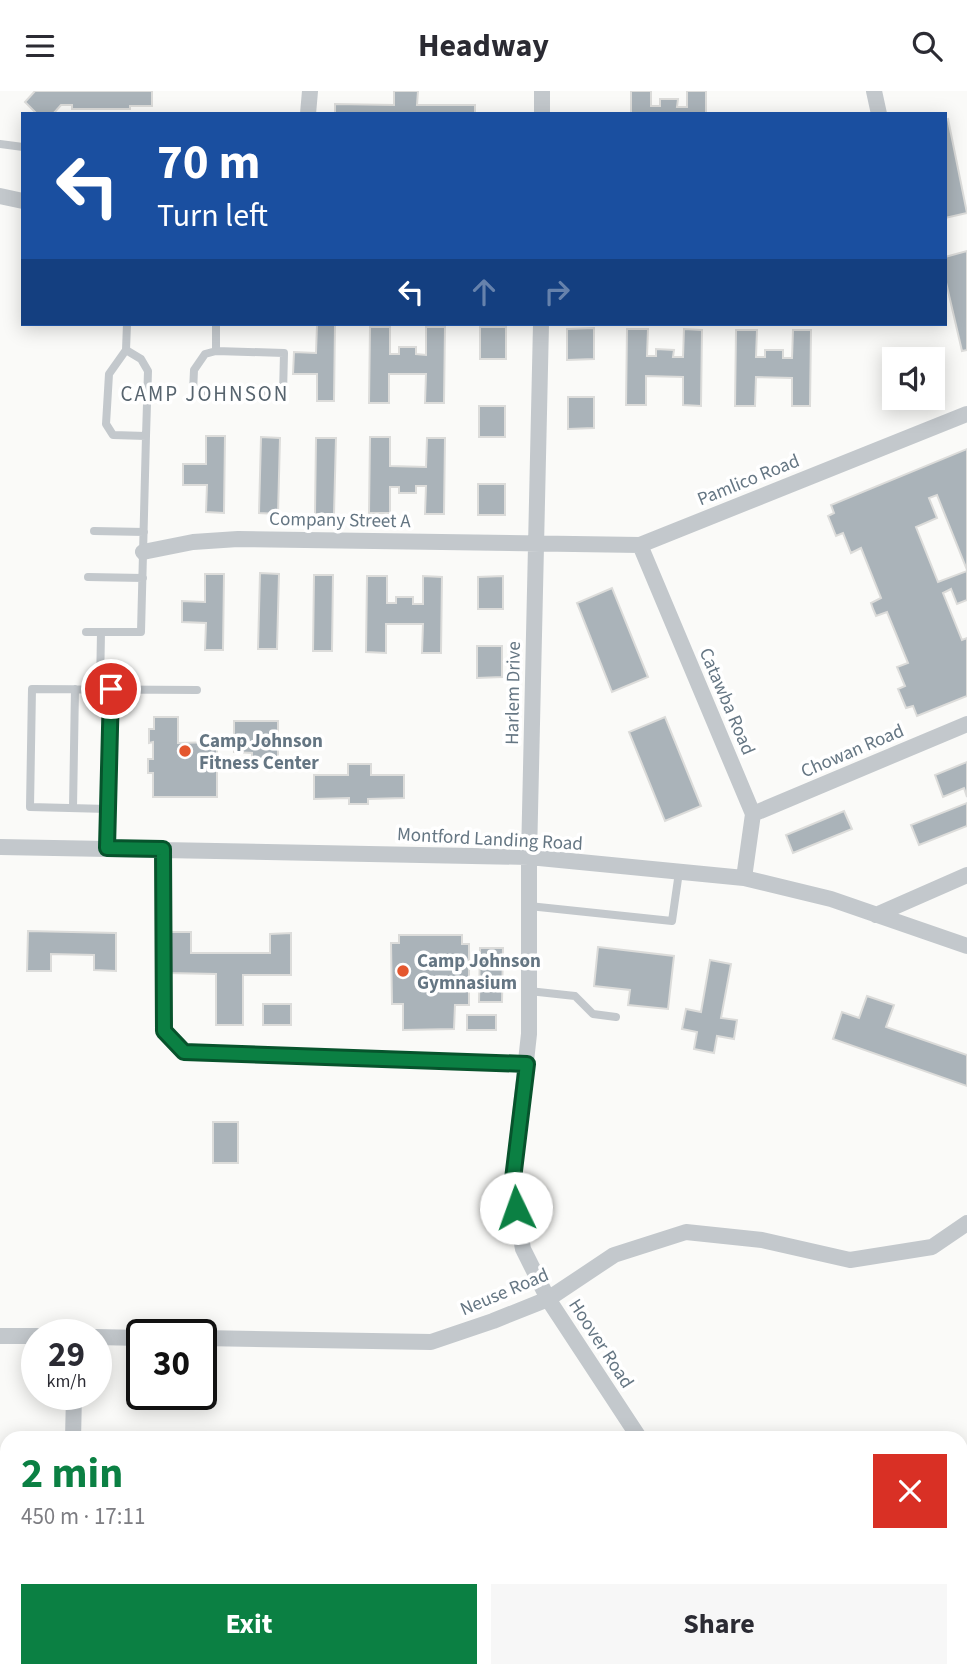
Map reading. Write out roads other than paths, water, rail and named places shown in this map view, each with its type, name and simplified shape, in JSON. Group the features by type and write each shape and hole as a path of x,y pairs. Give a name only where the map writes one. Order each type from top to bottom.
{"street":[{"path":"308,112 310,91"},
{"path":"542,91 542,112"},
{"path":"874,91 879,112"},
{"path":"0,196 21,201"},
{"name":"Harlem Drive","path":"527,1064 541,326"},
{"name":"Pamlico Road","path":"536,542 640,545 967,414"},
{"name":"Company Street A","path":"143,552 193,542 238,539 536,542"},
{"name":"Catawba Road","path":"640,545 753,814"},
{"name":"Chowan Road","path":"753,814 967,724"},
{"path":"744,878 753,814"},
{"name":"Montford Landing Road","path":"0,847 529,857 744,878 831,899 967,946"},
{"path":"163,849 164,1031 184,1052 527,1064"},
{"path":"876,915 967,874"},
{"name":"Hoover Road","path":"527,1064 512,1187 523,1249 548,1299 635,1431"},
{"name":"Neuse Road","path":"217,1338 431,1342 548,1299 614,1255 686,1232 762,1240 850,1260 932,1247 967,1223"},
{"path":"0,1336 21,1336"},
{"path":"73,1431 74,1410"}],"lane":[{"path":"0,144 21,147"},
{"path":"127,326 126,350 109,374 106,424 113,435 146,436"},
{"path":"216,326 216,351"},
{"path":"86,632 141,632 148,371 141,359 126,350"},
{"path":"216,351 284,353 283,394 193,392 194,370 205,354 216,351"},
{"path":"94,531 144,532"},
{"path":"88,577 143,578"},
{"path":"100,689 101,632"},
{"path":"108,809 30,807 32,689 197,690"},
{"path":"73,808 75,689"},
{"path":"107,848 111,689"},
{"path":"529,906 672,921 679,872"},
{"path":"529,991 575,996 593,1014 616,1017"}],"place":[{"name":"Camp Johnson Fitness Center","path":"185,751"},
{"name":"Camp Johnson Gymnasium","path":"403,971"}],"district":[{"name":"CAMP JOHNSON","path":"205,394"}]}
